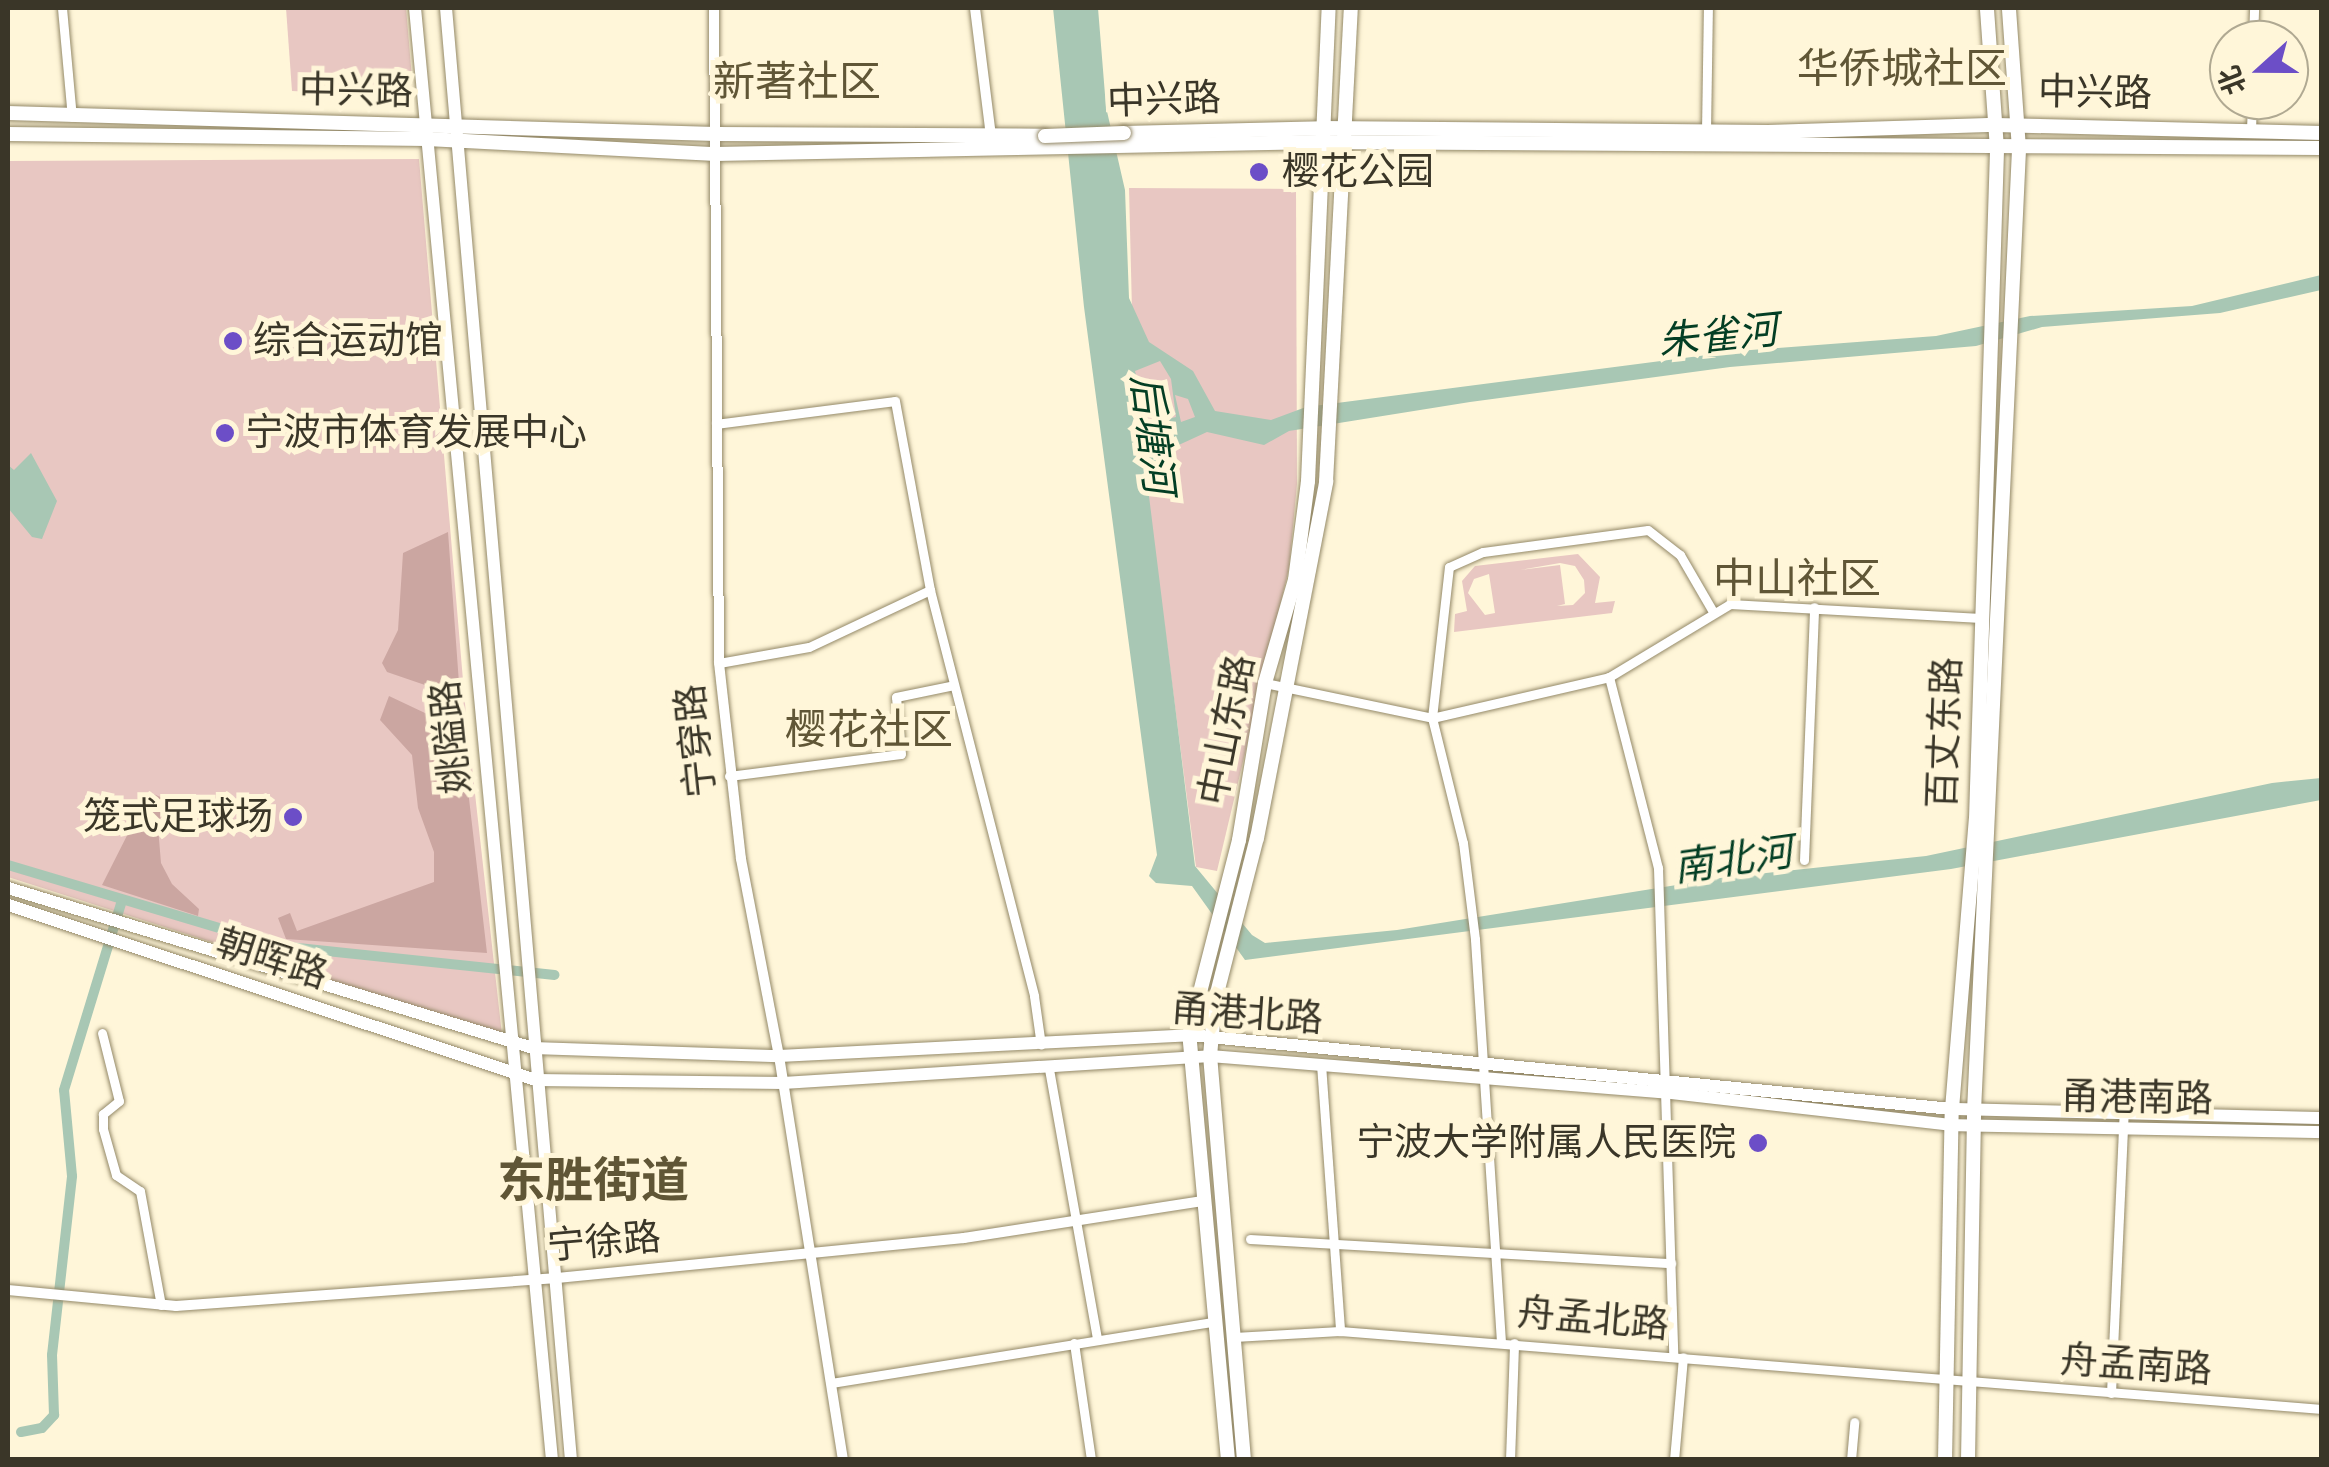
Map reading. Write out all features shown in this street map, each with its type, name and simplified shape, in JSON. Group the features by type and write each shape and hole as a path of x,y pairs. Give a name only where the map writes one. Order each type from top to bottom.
{"main road":[{"name":"姚隘路","path":"415,8 552,1460"},
{"name":"姚隘路","path":"446,8 571,1460"},
{"name":"中山东路","path":"1228,1460 1188,1035 1228,884 1265,683 1295,580 1310,432 1329,8"},
{"name":"中山东路","path":"1244,1460 1210,1056 1284,686 1310,588 1332,387 1351,8"},
{"name":"百丈东路","path":"1968,1460 1974,1118 1984,874 1981,618 1996,148 1988,8"},
{"name":"百丈东路","path":"1945,1460 1951,1117 1971,887 1981,825 2020,149 2009,8"},
{"name":"中兴路","path":"8,114 426,132 716,154 1044,140 1321,135 2020,149 2322,148"},
{"name":"中兴路","path":"1344,136 1996,125 2322,133"},
{"name":"中兴路","path":"8,134 426,132"},
{"name":"中兴路","path":"457,134 991,136 1044,140"},
{"name":"朝晖路","path":"8,888 127,928 514,1044"},
{"name":"朝晖路","path":"8,905 516,1074"},
{"name":"甬港北路","path":"514,1044 533,1048 780,1056 1188,1035 1484,1071"},
{"name":"甬港北路","path":"516,1074 536,1080 783,1083 1210,1056 1484,1071 1951,1117"},
{"name":"甬港南路","path":"1974,1118 2124,1111 2322,1118"},
{"name":"甬港南路","path":"1951,1117 2124,1127 2322,1132"}],"street":[{"path":"62,8 72,117"},
{"name":"宁穿路","path":"714,8 718,663 729,776 780,1056 843,1460"},
{"path":"976,8 991,136"},
{"path":"1706,131 1708,8"},
{"path":"2251,120 2251,130"},
{"path":"716,424 895,401 930,590 1034,996 1041,1045"},
{"path":"1501,1342 1472,915 1463,843 1432,718 1449,567 1483,552 1648,530 1680,554 1712,610"},
{"path":"718,663 808,648 930,590"},
{"path":"1265,683 1432,718 1609,678 1712,610 1730,604 1981,618"},
{"path":"1804,860 1814,607"},
{"path":"1609,678 1658,886 1662,1086 1678,1356 1674,1460"},
{"path":"729,776 901,754 896,697 954,685"},
{"path":"102,1033 119,1102 103,1114 102,1129 116,1175 140,1191 161,1305"},
{"path":"1321,1064 1340,1331"},
{"path":"1048,1069 1097,1339"},
{"path":"2111,1392 2124,1111"},
{"name":"宁徐路","path":"8,1290 161,1305 556,1278 808,1253 1076,1221 1204,1201"},
{"path":"1250,1239 1672,1263"},
{"path":"831,1383 1216,1321"},
{"name":"舟孟北路","path":"1234,1337 1340,1331 1678,1356 1947,1384"},
{"path":"1074,1343 1091,1460"},
{"path":"1510,1460 1514,1343"},
{"name":"舟孟南路","path":"1947,1384 2322,1409"},
{"path":"1850,1460 1854,1422"}],"shaded area":[{"path":"286,8 406,8 412,78 388,96 292,91"},
{"name":"宁波市体育发展中心","path":"419,159 465,704 502,1035 8,877 8,161"},
{"name":"樱花公园","path":"1129,188 1296,189 1297,484 1289,568 1217,871 1196,867 1134,393"},
{"path":"448,532 460,697 387,672 382,663 398,630 403,553"},
{"path":"1578,554 1600,577 1595,603 1615,601 1612,613 1454,632 1455,614 1467,611 1462,581 1475,566","holes":["1560,563 1575,566 1584,580 1585,593 1573,605 1557,606 1565,604 1560,565 1520,570","1489,574 1495,613 1485,615 1468,593 1474,579"]},
{"path":"389,696 461,730 487,953 286,939 278,918 290,913 297,931 434,882 434,852 418,808 412,755 380,720"},
{"path":"149,792 165,799 158,827 161,863 172,884 199,909 198,916 102,885"}],"water":[{"name":"后塘河","path":"1053,8 1098,8 1106,107 1125,190 1129,298 1149,342 1193,371 1215,411 1271,420 1306,407 1738,351 1936,336 2030,316 2192,306 2321,275 2321,290 2220,313 2042,327 1976,346 1730,367 1470,402 1289,431 1264,445 1207,432 1170,449 1147,480 1195,866 1252,935 1265,943 1397,930 1720,878 1926,856 2272,783 2321,778 2321,800 1951,869 1245,960 1192,886 1156,883 1149,876 1157,855 1084,307","holes":["1160,361 1171,379 1176,417 1154,422 1147,419 1135,371","1175,395 1188,399 1195,417 1181,422"]},
{"path":"31,453 57,501 42,539 32,537 8,508 8,465 14,470"}],"waterway":[{"path":"8,865 279,946 554,975"},
{"path":"21,1432 42,1428 54,1415 52,1355 72,1176 64,1090 122,900"}],"place":[{"name":"樱花公园","path":"1259,172"},
{"name":"综合运动馆","path":"233,341"},
{"name":"宁波市体育发展中心","path":"225,433"},
{"name":"笼式足球场","path":"293,817"},
{"name":"宁波大学附属人民医院","path":"1758,1143"}],"district":[{"name":"华侨城社区","path":"1902,69"},
{"name":"新著社区","path":"797,82"},
{"name":"中山社区","path":"1797,579"},
{"name":"樱花社区","path":"869,730"},
{"name":"东胜街道","path":"593,1182"}],"water label":[{"name":"朱雀河","path":"1718,336"},
{"name":"南北河","path":"1733,860"}]}
